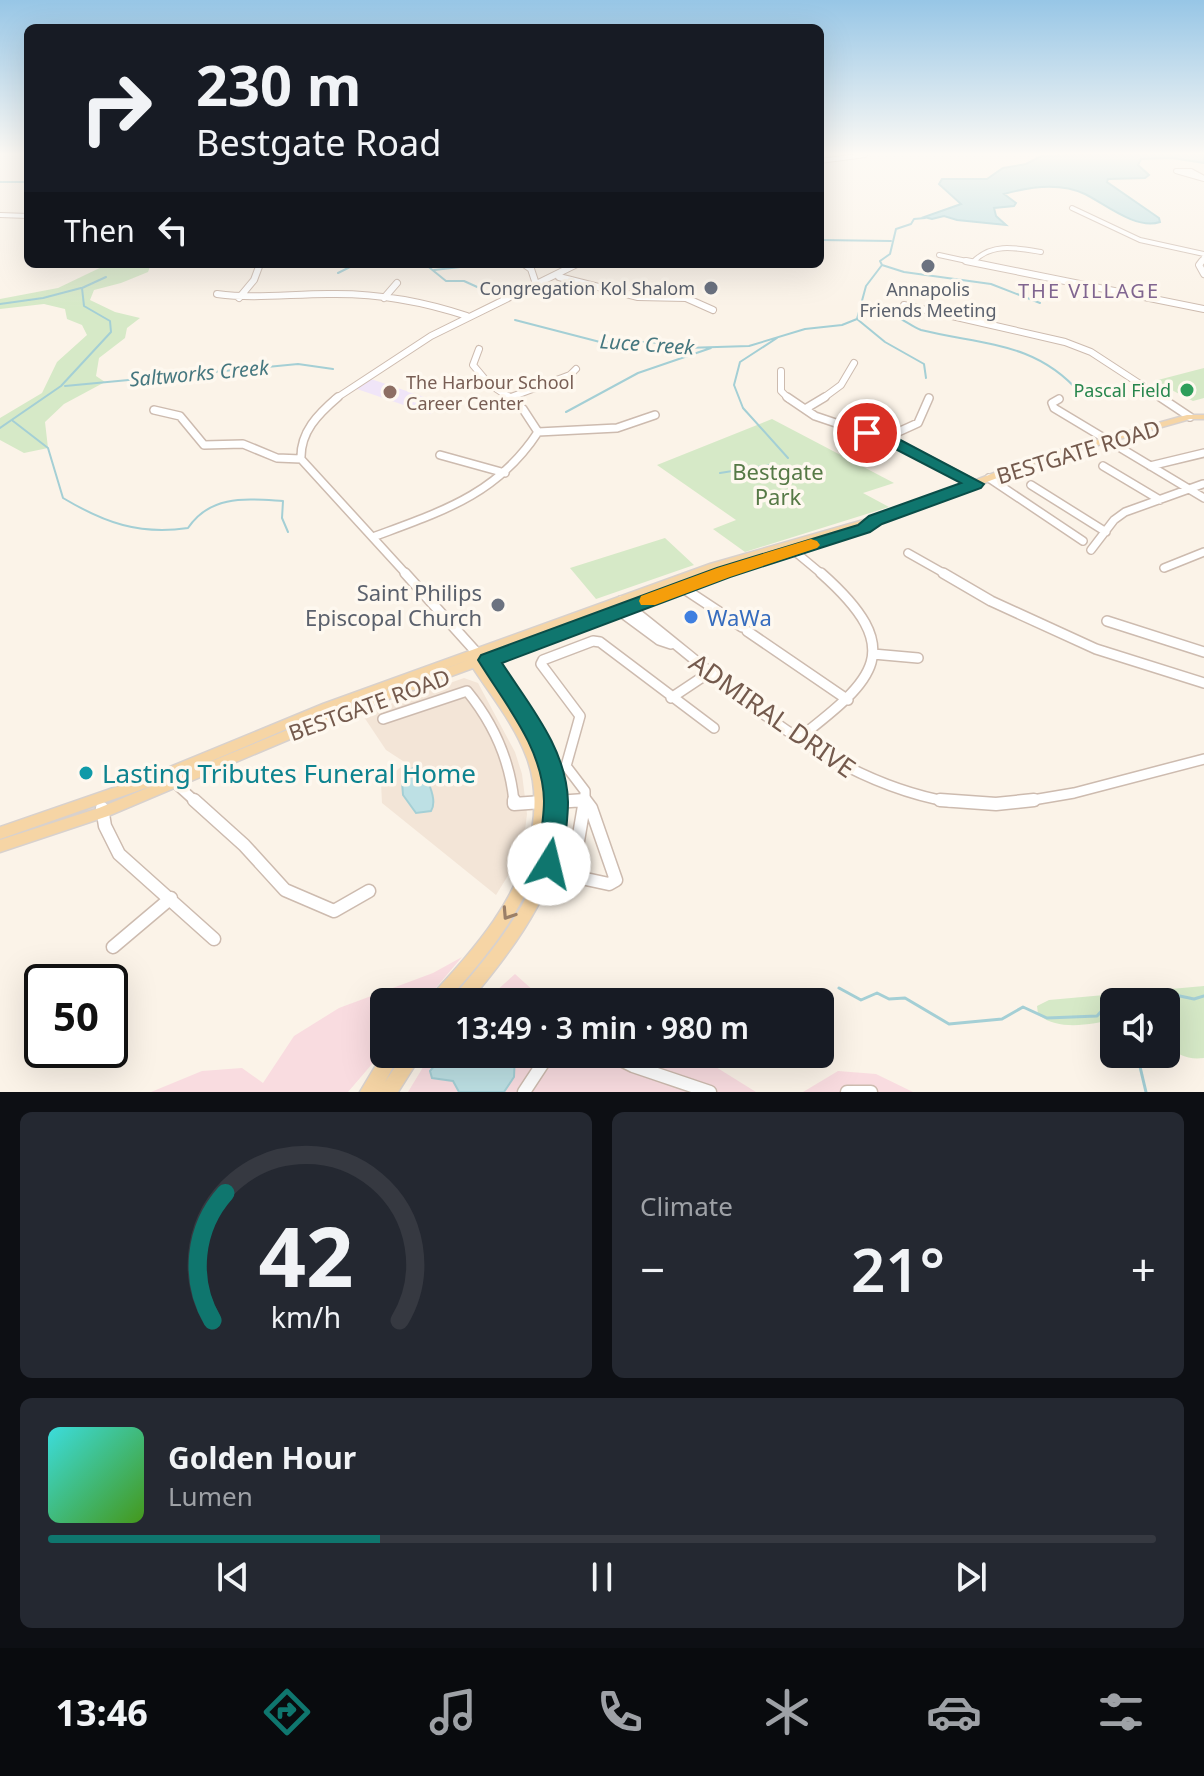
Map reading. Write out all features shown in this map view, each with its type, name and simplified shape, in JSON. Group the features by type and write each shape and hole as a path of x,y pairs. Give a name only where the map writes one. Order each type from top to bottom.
{"main road":[{"name":"BESTGATE ROAD","path":"0,846 102,805 174,782 282,735 745,561 857,522 875,520 1062,452 1190,417 1204,409"},
{"name":"BESTGATE ROAD","path":"1190,417 1204,417"},
{"name":"BESTGATE ROAD","path":"620,607 683,588 745,561 864,529 875,520"},
{"name":"BESTGATE ROAD","path":"102,805 284,724 481,659"},
{"path":"471,988 505,947 534,902 549,864 550,766 543,747 481,659"},
{"path":"448,988 489,941 518,898 549,802"},
{"name":"BESTGATE ROAD","path":"0,833 56,822"},
{"path":"369,1092 384,1068"},
{"path":"388,1092 404,1068"}],"street":[{"path":"1072,208 1140,240 1204,254 1199,265 1204,276"},
{"path":"0,215 24,216"},
{"path":"973,262 980,253 994,249 1041,252"},
{"path":"939,255 1204,309"},
{"path":"239,298 254,280 258,268"},
{"path":"530,268 537,287"},
{"path":"301,459 306,434 315,419 379,370 467,316 559,277 571,268"},
{"path":"559,277 638,297 686,298 713,310"},
{"path":"384,298 397,283"},
{"path":"217,294 239,298 342,294 421,302 467,316"},
{"path":"904,305 1065,342 1091,352 1190,417"},
{"path":"479,349 473,365 485,384 511,397 530,414 538,432"},
{"path":"805,409 833,394 853,370 854,363"},
{"path":"511,397 570,375 576,369"},
{"path":"781,371 781,391 805,409 848,428 885,438 975,484"},
{"path":"885,438 918,423 929,398"},
{"path":"1059,399 1052,403 1054,408 1204,498"},
{"path":"154,410 180,416 204,445 243,444 277,458 301,459 481,659"},
{"path":"538,432 617,428 655,415"},
{"path":"373,537 471,500 527,452 538,432"},
{"path":"1149,466 1204,453"},
{"path":"440,455 505,473"},
{"path":"1103,466 1160,500"},
{"path":"989,478 1083,541"},
{"path":"1091,550 1114,520 1125,512 1203,484"},
{"path":"1031,485 1106,532"},
{"path":"793,550 847,597 862,616 873,654 864,681 848,700 799,738"},
{"path":"1164,568 1204,552"},
{"path":"908,553 991,601 1096,649 1204,683"},
{"path":"683,588 848,700"},
{"name":"ADMIRAL DRIVE","path":"620,607 659,640 672,644 799,738 839,765 886,787 938,800 975,804 1042,798 1204,759"},
{"path":"1107,621 1204,652"},
{"path":"585,800 591,808 616,880 609,884 572,876 585,791 566,766 580,716 541,664 543,660 593,641 600,642 714,728"},
{"path":"873,654 918,658"},
{"path":"671,698 710,672"},
{"path":"383,719 467,691 506,755 513,780 514,804 585,800"},
{"path":"174,782 244,845 285,890 334,911 369,891"},
{"path":"102,805 105,826 119,854 214,939"},
{"path":"113,947 171,898"},
{"path":"524,1092 540,1068"},
{"path":"632,1068 696,1085 710,1092"},
{"path":"847,1092 871,1092"}],"shaded area":[{"name":"The Harbour School Career Center","path":"368,378 445,404 430,414 354,388"},
{"path":"464,678 478,683 515,752 522,774 527,814 524,839 520,856 496,895 382,803 381,783 406,763 386,750 362,714"},
{"path":"462,957 436,988 393,988 433,973"},
{"path":"515,974 530,988 500,988"},
{"path":"370,996 370,1066 348,1092 151,1092 202,1071 242,1068 263,1083 294,1036 339,1008"},
{"path":"423,1068 717,1068 756,1092 408,1092"},
{"path":"838,1071 876,1074 913,1092 803,1092"}],"green space":[{"path":"100,268 150,268 148,272 121,283 94,290 90,300 115,312 140,318 127,328 125,338 99,358 96,376 105,382 64,404 45,422 48,448 24,453 0,440 0,418 42,393 57,362 87,335 82,325 67,319 65,309 44,304 0,309 0,299 58,288"},
{"name":"Pascal Field","path":"1204,368 1204,398 1193,401 1154,381"},
{"name":"Bestgate Park","path":"772,419 894,483 863,493 889,507 745,552 713,529 736,520 657,465"},
{"path":"665,538 694,565 596,599 570,568"},
{"path":"1204,986 1204,1058 1180,1054 1180,988"},
{"path":"1100,995 1100,1022 1085,1025 1054,1023 1038,1014 1037,1006 1049,1000"}],"water":[{"path":"955,206 1014,206 994,208 996,216 1006,225 944,216 924,217"},
{"path":"1106,206 1142,206 1160,222 1141,222"},
{"path":"416,767 430,788 433,800 431,811 416,813 403,795 402,782 409,770"},
{"path":"432,1068 514,1068 514,1077 504,1092 459,1092 453,1081 432,1078"}],"waterway":[{"name":"Luce Creek","path":"882,265 880,261 890,254 896,229 911,224 914,219 925,218"},
{"name":"Luce Creek","path":"824,240 891,241"},
{"name":"Luce Creek","path":"857,319 866,286 882,265"},
{"path":"882,265 904,272 991,284 1040,303"},
{"path":"338,273 348,268"},
{"name":"Saltworks Creek","path":"430,268 446,281 464,281 497,296"},
{"path":"434,270 452,268"},
{"name":"Saltworks Creek","path":"0,428 61,386 111,332 110,321 84,306 82,288 106,277"},
{"path":"0,304 43,298 81,288"},
{"name":"Luce Creek","path":"864,305 891,314 921,330 1026,354 1045,363 1080,393"},
{"name":"Luce Creek","path":"515,320 600,342 651,342 685,348 749,346 805,329 842,325 857,319"},
{"path":"857,319 885,342 924,364 926,378"},
{"name":"Luce Creek","path":"777,338 740,362 734,385 743,408 788,458"},
{"path":"566,412 638,373 711,348"},
{"name":"Saltworks Creek","path":"65,386 298,364 333,369"},
{"name":"Saltworks Creek","path":"13,421 48,448 63,498 93,514 123,525 170,530 188,528 207,509 219,504 243,500 283,501 282,518 288,532"},
{"path":"720,473 771,465"},
{"path":"839,988 861,1000 877,993 889,999 905,998 949,1024 1002,1019 1023,1007 1047,1018 1097,1016 1100,1013"},
{"path":"1180,996 1194,999 1204,996"},
{"path":"1140,1068 1146,1092"}],"slow traffic":[{"path":"648,601 723,572 811,545"}],"place":[{"name":"Annapolis Friends Meeting","path":"928,266"},
{"name":"Congregation Kol Shalom","path":"711,288"},
{"name":"Pascal Field","path":"1187,390"},
{"name":"The Harbour School Career Center","path":"390,392"},
{"name":"Saint Philips Episcopal Church","path":"498,605"},
{"name":"WaWa","path":"691,617"},
{"name":"Lasting Tributes Funeral Home","path":"86,773"}],"district":[{"name":"THE VILLAGE","path":"1089,290"}],"route":[{"path":"549,864 556,802 550,766 537,736 489,660 723,572 864,529 875,520 975,484 885,438 867,433"}]}
